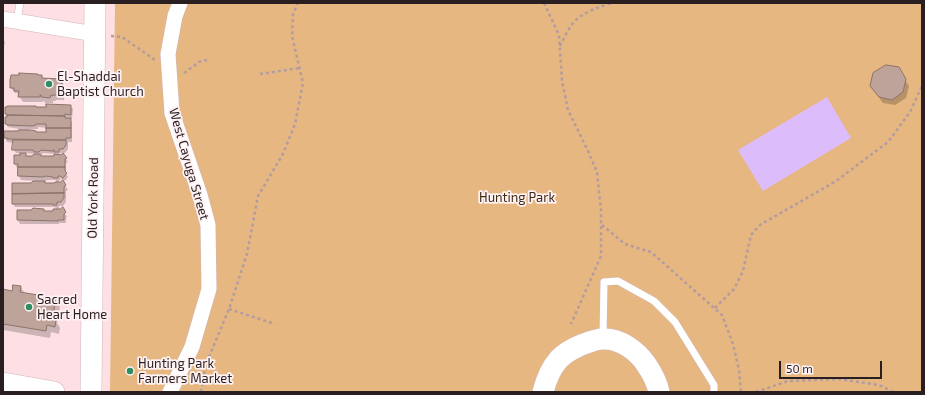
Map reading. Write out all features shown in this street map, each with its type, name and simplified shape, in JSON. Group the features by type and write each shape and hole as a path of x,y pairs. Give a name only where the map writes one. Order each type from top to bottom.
{"street":[{"name":"Old York Road","path":"91,392 103,35 95,3"},
{"name":"West Cayuga Street","path":"170,392 192,347 209,289 208,225 200,195 172,113 168,54 175,16 180,3"},
{"path":"10,20 103,35"},
{"path":"543,391 545,382 560,358 584,344 603,339 616,341 629,347 642,358 651,371 659,390"},
{"path":"3,384 54,392"}],"lane":[{"path":"10,20 20,3"},
{"path":"603,339 604,282 618,281 654,301 675,322 714,385 714,392"}],"path":[{"path":"201,392 206,364 229,309 248,254 258,196 283,154 295,124 303,83 292,36 293,14 298,3"},
{"path":"544,3 559,35 562,81 568,110 597,172 602,211 601,256 571,324"},
{"path":"560,47 576,20 588,11 611,3"},
{"path":"103,35 122,37 159,63"},
{"path":"182,75 199,62 207,60"},
{"path":"260,74 300,68"},
{"path":"715,308 734,289 743,271 752,235 760,225 836,181 888,142 910,112 922,86"},
{"path":"601,225 625,244 651,252 722,315 733,344 739,370 741,392"},
{"path":"229,309 275,324"},
{"path":"756,392 788,380 839,379 879,385 893,392"}],"green space":[{"name":"Hunting Park","path":"115,3 922,3 922,392 110,392"}],"shaded area":[{"path":"827,97 851,138 763,191 738,150"}],"building":[{"path":"886,65 899,67 906,79 903,92 892,100 879,97 870,86 873,73"},
{"path":"19,73 38,74 42,75 42,78 61,79 61,95 51,95 50,98 41,97 41,95 40,97 18,97 19,91 14,91 14,88 10,88 10,80 11,75 19,75"},
{"path":"46,104 71,105 71,115 5,114 5,107 7,106 46,107"},
{"path":"7,115 65,116 65,118 71,118 71,128 46,128 46,124 36,124 32,126 7,125 5,124 5,117 7,117"},
{"path":"46,128 71,128 71,138 66,138 66,140 4,138 4,131 32,130 36,132 46,132"},
{"path":"13,140 66,140 66,145 63,149 59,149 59,152 54,152 54,150 41,150 39,152 34,152 33,150 12,150"},
{"path":"20,153 26,153 26,156 40,154 41,156 54,156 54,154 61,155 63,153 67,158 65,159 65,167 18,167 18,164 14,164 14,155 20,155"},
{"path":"18,167 65,167 65,171 67,173 63,178 60,176 58,176 58,178 53,178 45,176 18,176"},
{"path":"63,180 66,185 64,187 64,193 12,194 12,183 45,181 45,183 55,183"},
{"path":"64,193 64,198 61,202 57,202 57,205 12,204 12,194"},
{"path":"63,207 66,212 64,214 64,220 17,220 17,210 31,210 33,208 44,209 44,211 53,211 53,209 60,209"},
{"name":"Sacred Heart Home","path":"13,285 21,286 20,292 56,298 53,316 49,316 48,318 56,319 55,327 47,325 46,331 3,324 3,289 12,291"}],"place":[{"name":"El-Shaddai Baptist Church","path":"49,84"},
{"name":"Sacred Heart Home","path":"29,307"},
{"name":"Hunting Park Farmers Market","path":"130,371"}]}
